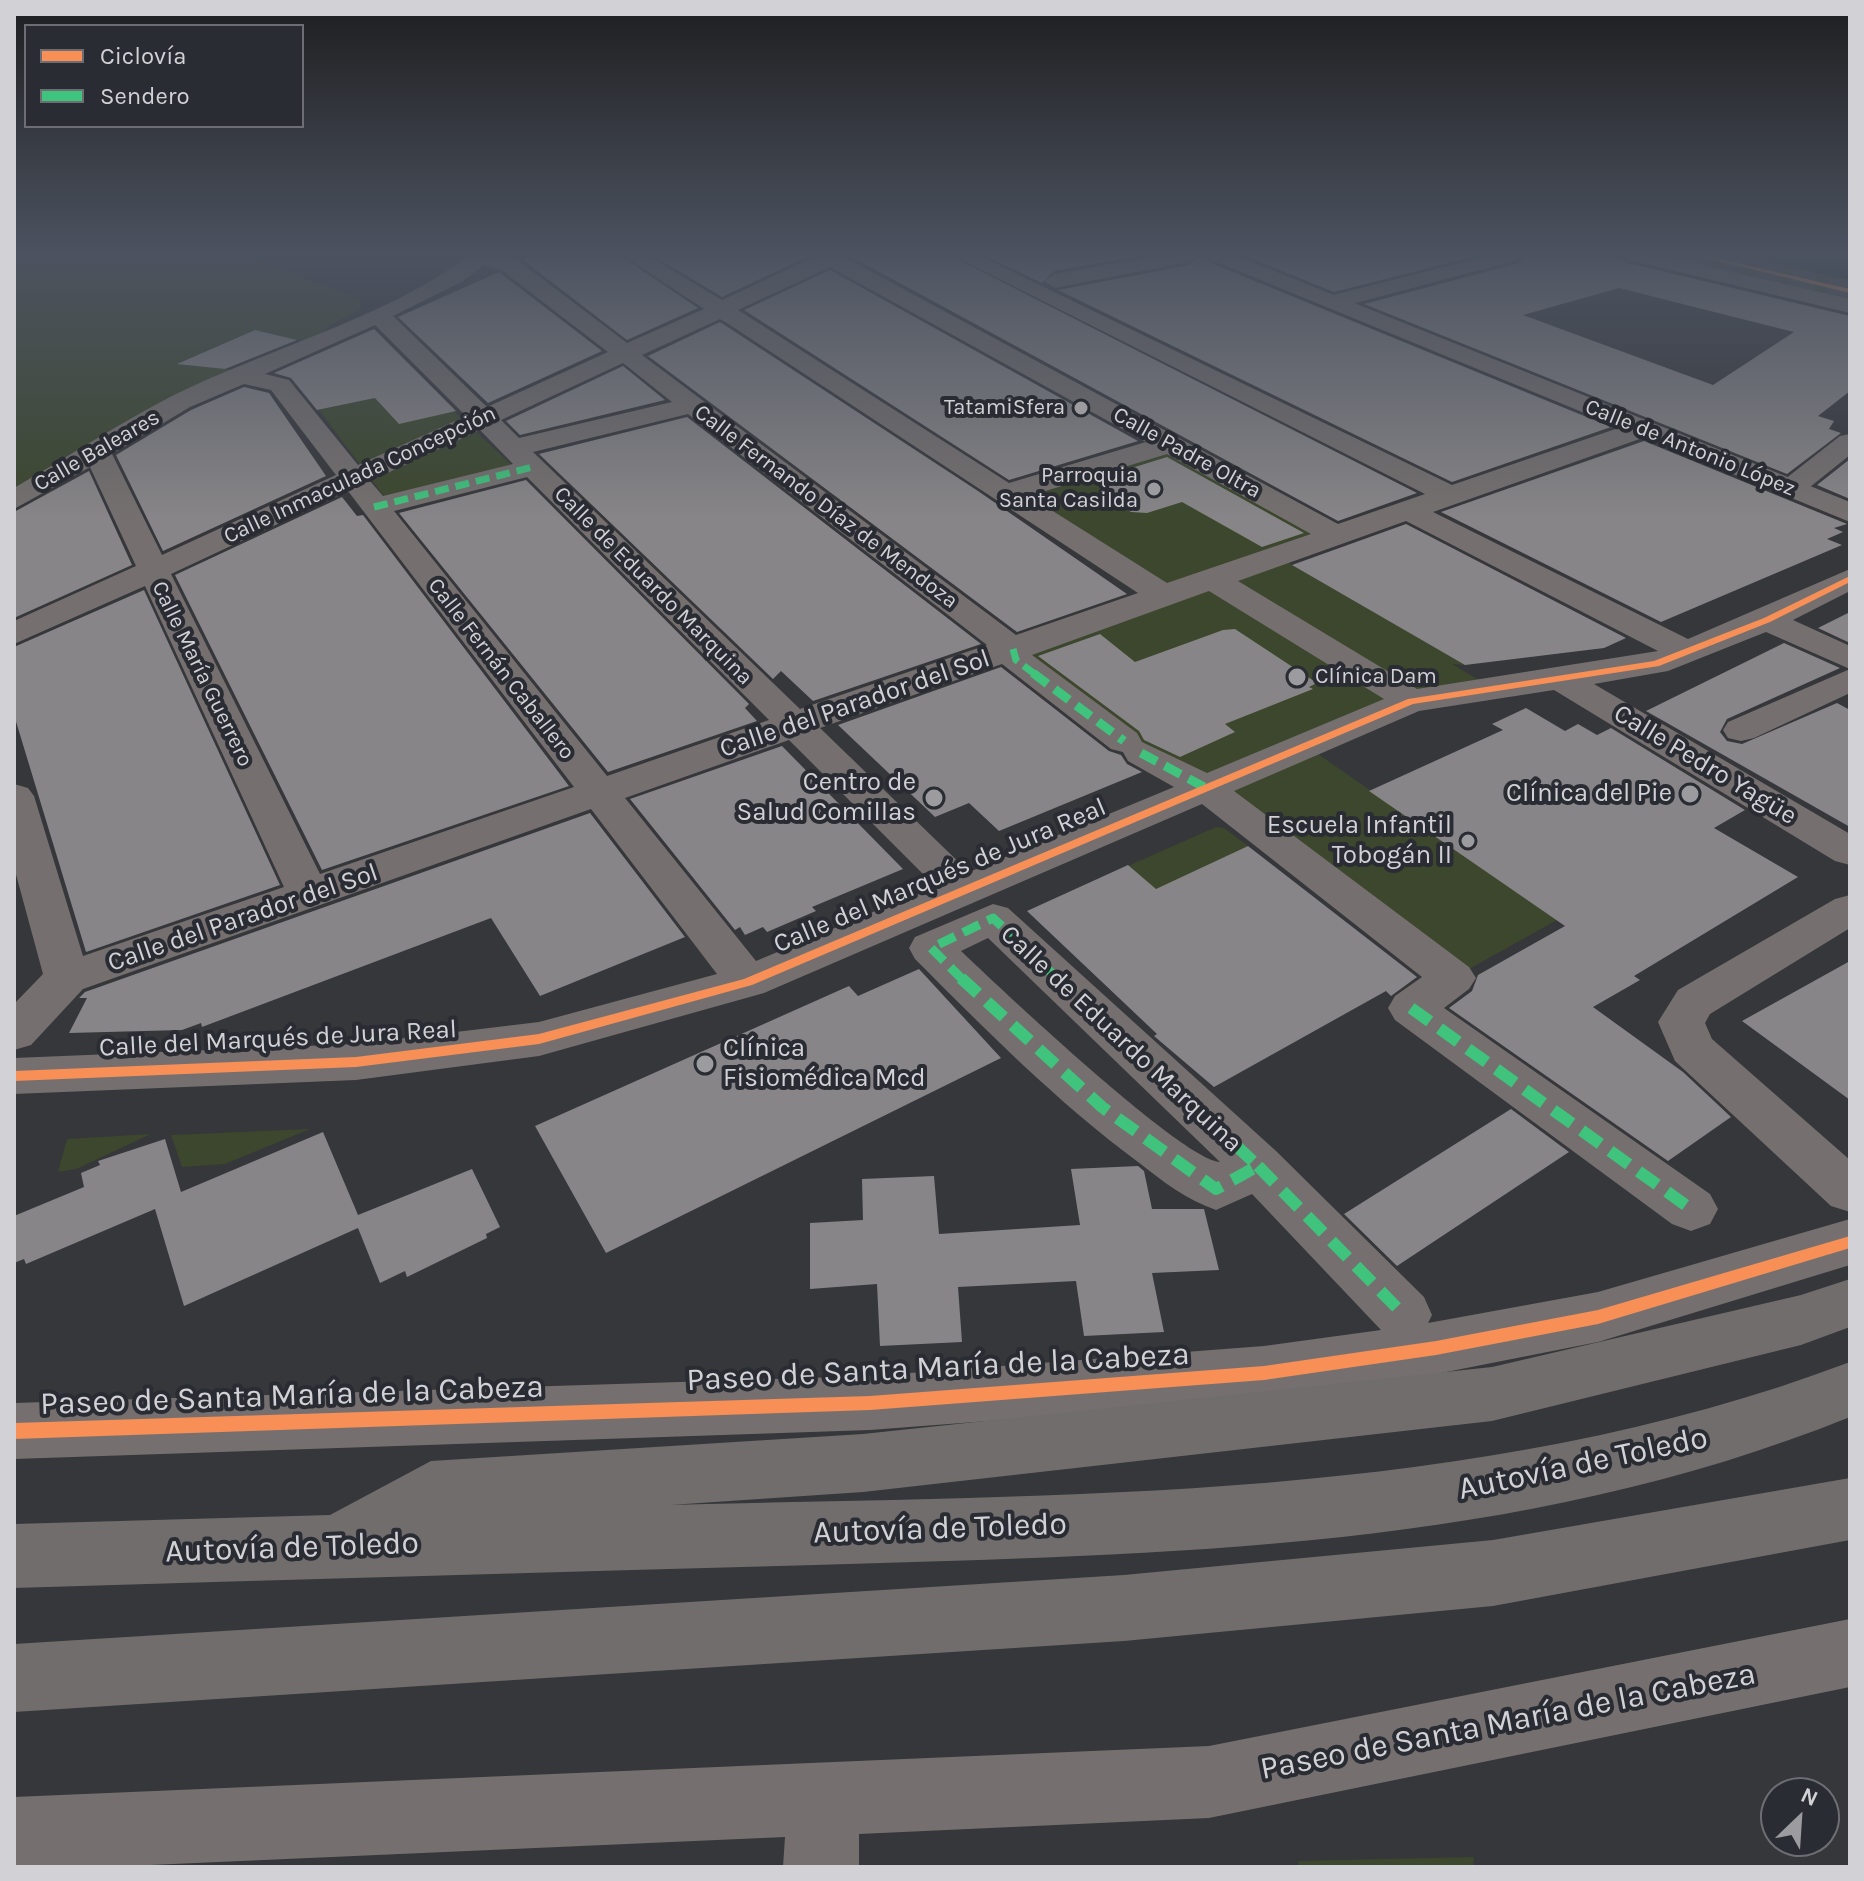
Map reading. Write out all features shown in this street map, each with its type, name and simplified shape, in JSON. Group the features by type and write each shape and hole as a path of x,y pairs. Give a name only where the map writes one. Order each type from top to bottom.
{"highway":[{"path":"337,1547 431,1491 863,1463 1492,1394 1801,1320 1850,1303"},
{"name":"Autovía de Toledo","path":"14,1556 1122,1524 1383,1504 1632,1460 1766,1422 1850,1389"},
{"path":"14,1678 1139,1607 1493,1573 1850,1509"}],"main road":[{"name":"Calle de Antonio López","path":"1435,344 1850,513"}],"street":[{"name":"Calle Baleares","path":"14,500 181,402 314,344"},
{"name":"Calle de Eduardo Marquina","path":"407,344 963,890"},
{"name":"Calle Fernando Díaz de Mendoza","path":"610,344 1013,649 1016,660 1133,747 1204,787 1453,978 1411,1008 1691,1209"},
{"name":"Calle Inmaculada Concepción","path":"14,634 645,344"},
{"path":"773,344 1164,596"},
{"name":"Calle Padre Oltra","path":"989,344 1337,536"},
{"path":"1142,344 1451,496"},
{"name":"Calle Fernán Caballero","path":"243,376 280,385 748,982"},
{"path":"374,507 691,405"},
{"name":"Calle del Parador del Sol","path":"67,978 1642,429"},
{"path":"1790,489 1850,442"},
{"path":"1007,493 1170,444"},
{"name":"Calle María Guerrero","path":"97,452 151,571 309,895"},
{"path":"1409,511 1686,652"},
{"path":"1212,579 1411,701"},
{"name":"Calle del Marqués de Jura Real","path":"14,1076 356,1062 539,1039 748,982 1411,701 1656,664 1767,620 1850,579"},
{"path":"1767,620 1850,659"},
{"name":"Calle Pedro Yagüe","path":"1561,679 1850,852"},
{"path":"1741,730 1850,680"},
{"path":"14,796 67,978 14,1033"},
{"path":"1850,909 1694,1002 1681,1022 1692,1049 1850,1191"},
{"name":"Calle de Eduardo Marquina","path":"1258,1166 1216,1189 1155,1151 1032,1048 931,948 993,918 1258,1166 1404,1315"},
{"name":"Paseo de Santa María de la Cabeza","path":"14,1431 870,1403 1264,1373 1436,1348 1598,1317 1850,1242"},
{"name":"Paseo de Santa María de la Cabeza","path":"14,1834 1209,1782 1850,1653"},
{"path":"821,1867 823,1797"}],"green space":[{"path":"14,344 223,344 179,363 233,370 14,492"},
{"path":"375,398 454,411 518,471 389,503 319,410"},
{"path":"1170,444 1337,536 1245,569 1289,563 1465,665 1452,664 1494,689 1411,701 1305,745 1557,920 1453,978 1016,660 1163,597 1007,493"},
{"path":"1216,827 1224,828 1248,846 1157,890 1128,866"},
{"path":"310,1129 225,1164 182,1167 171,1135"},
{"path":"151,1134 76,1169 58,1172 67,1139"},
{"path":"1474,1857 1473,1867 1299,1867 1298,1861"}],"building":[{"path":"223,344 288,344 225,369 177,364"},
{"path":"340,344 389,344 456,411 399,424 375,398 317,410 291,378 274,373"},
{"path":"426,344 593,344 602,351 488,403"},
{"path":"674,344 753,344 978,491 1127,594 1017,632 648,356"},
{"path":"797,344 963,344 1138,441 1009,480"},
{"path":"1012,344 1124,344 1417,493 1338,521"},
{"path":"1168,344 1408,344 1611,427 1452,482"},
{"path":"1463,344 1601,344 1713,385 1776,344 1850,344 1850,391 1818,416 1834,421 1829,429 1841,433 1787,474"},
{"path":"623,366 665,400 520,435 506,421"},
{"path":"244,387 269,393 326,476 163,551 116,455 191,410"},
{"path":"687,417 981,644 813,701 781,671 773,679 539,454"},
{"path":"1644,441 1847,524 1834,528 1843,532 1827,539 1842,545 1661,622 1441,512"},
{"path":"1167,457 1304,533 1262,547 1182,502 1147,513 1131,512 1101,493 1106,476"},
{"path":"1850,459 1850,499 1817,485"},
{"path":"89,471 132,565 14,618 14,512"},
{"path":"526,480 749,704 745,708 757,721 608,772 399,513"},
{"path":"342,497 357,516 363,515 569,786 322,870 175,575"},
{"path":"1406,524 1626,638 1604,648 1465,665 1292,565"},
{"path":"144,590 280,885 86,952 14,715 14,647"},
{"path":"1850,612 1850,643 1818,628"},
{"path":"1235,629 1317,683 1309,687 1313,689 1225,724 1235,732 1180,757 1144,740 1139,731 1038,656 1100,634 1135,662 1223,630"},
{"path":"1784,643 1840,668 1727,719 1720,732 1727,741 1742,744 1837,703 1850,710 1850,827 1646,711"},
{"path":"1001,667 1109,751 1121,755 1127,764 1142,772 999,831 969,803 935,817 838,725"},
{"path":"1526,708 1565,731 1578,724 1597,735 1611,728 1745,810 1714,828 1798,877 1634,976 1640,980 1593,1007 1683,1072 1731,1117 1668,1161 1449,1008 1472,991 1478,975 1565,926 1369,791 1503,730 1492,724"},
{"path":"782,746 903,869 812,907 816,911 767,932 763,927 745,935 740,927 735,930 630,799"},
{"path":"590,813 685,937 540,996 491,918 202,1027 201,1023 182,1030 69,1033 87,998 79,998 85,992"},
{"path":"1248,846 1417,977 1391,996 1386,991 1214,1087 1154,1036 1157,1034 1027,911 1128,865 1156,889"},
{"path":"1850,961 1850,1100 1742,1021"},
{"path":"919,969 1001,1058 606,1253 535,1126 849,986 858,996"},
{"path":"1511,1109 1569,1152 1397,1266 1344,1214"},
{"path":"323,1132 358,1215 472,1169 500,1227 486,1234 487,1238 407,1277 405,1271 380,1283 358,1228 184,1306 155,1209 26,1264 24,1259 14,1263 14,1216 84,1187 81,1173 100,1165 98,1161 165,1139 181,1192"},
{"path":"1138,1166 1144,1171 1152,1209 1204,1209 1219,1270 1152,1273 1164,1332 1084,1336 1076,1281 958,1287 962,1342 880,1346 877,1284 810,1289 810,1223 863,1220 862,1179 934,1176 939,1234 1080,1225 1071,1169"}],"marked path":[{"path":"374,507 533,467"},
{"path":"1013,649 1016,660 1124,741"},
{"path":"1141,753 1204,787"},
{"path":"1258,1166 1216,1189 1102,1107 998,1014 931,948 993,918 1258,1166 1404,1315"},
{"path":"1411,1008 1691,1209"}],"cycle path":[{"path":"14,1076 356,1062 539,1039 748,982 1411,701 1656,664 1767,620 1850,579"},
{"path":"14,1431 870,1403 1264,1373 1436,1348 1598,1317 1850,1242"}],"place":[{"name":"TatamiSfera","path":"1081,408"},
{"name":"Parroquia Santa Casilda","path":"1154,489"},
{"name":"Clínica Dam","path":"1297,677"},
{"name":"Clínica del Pie","path":"1690,794"},
{"name":"Centro de Salud Comillas","path":"934,798"},
{"name":"Escuela Infantil Tobogán II","path":"1468,841"},
{"name":"Clínica Fisiomédica Mcd","path":"705,1064"}]}
